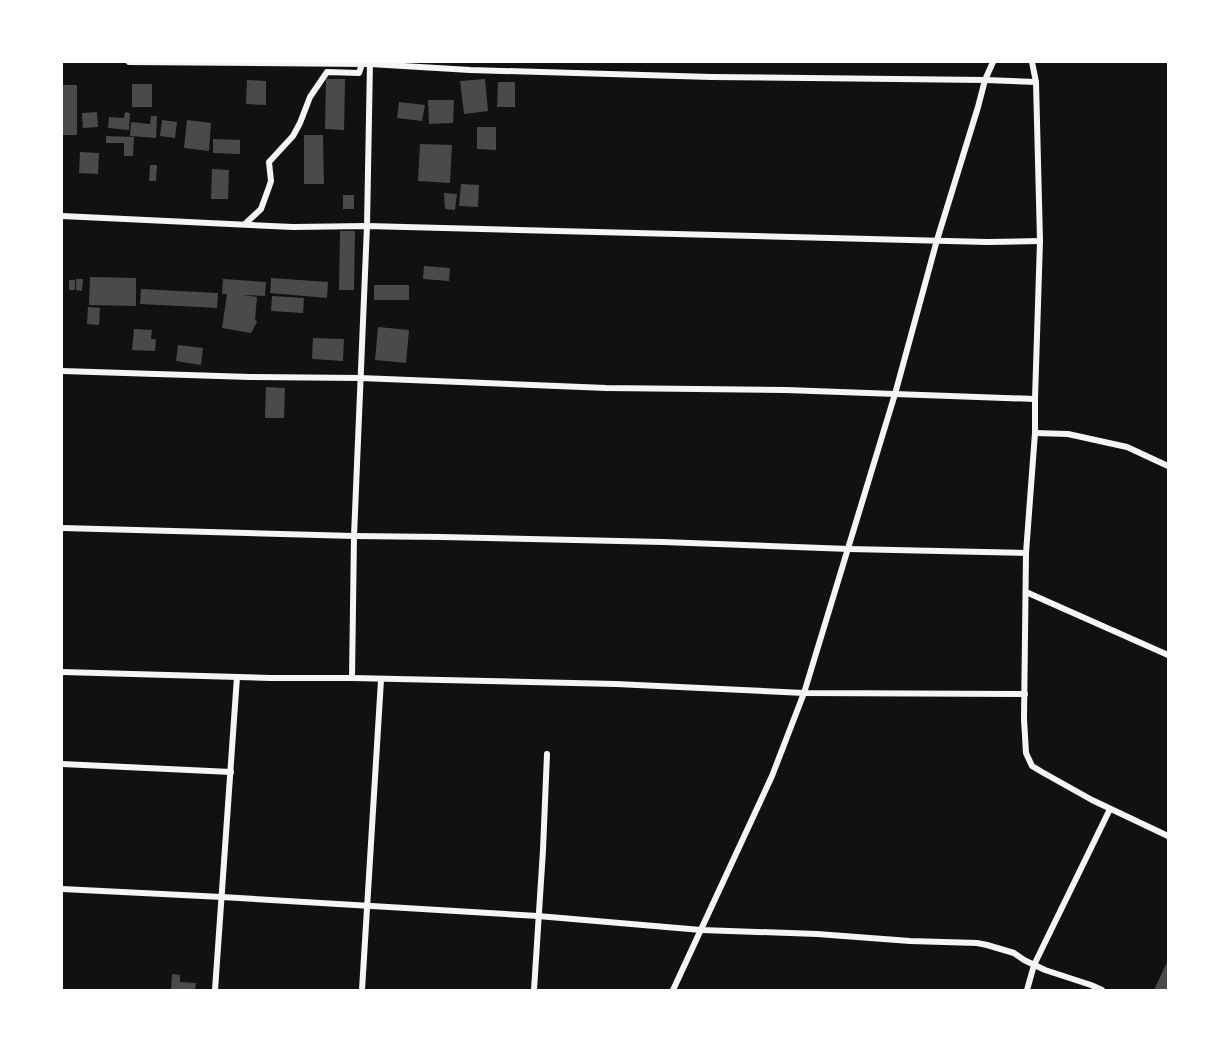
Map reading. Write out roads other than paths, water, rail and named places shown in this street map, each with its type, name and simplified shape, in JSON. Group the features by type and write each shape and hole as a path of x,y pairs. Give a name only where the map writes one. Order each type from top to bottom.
{"street":[{"path":"129,62 368,63 481,70 723,77 1036,82"},
{"path":"673,990 771,776 804,693 896,394 937,240 985,80 993,62"},
{"path":"1032,62 1036,82 1040,241 1035,433 1026,553 1024,627 1026,753 1032,766 1042,772 1110,809 1168,836"},
{"path":"245,224 261,209 271,181 269,162 293,136 310,97 327,72 359,73 368,63"},
{"path":"352,678 354,536 368,226 368,63"},
{"path":"62,216 293,226 987,242 1040,241"},
{"path":"62,371 1035,399"},
{"path":"1035,433 1068,435 1127,447 1168,466"},
{"path":"62,528 1026,553"},
{"path":"1026,592 1168,655"},
{"path":"62,672 616,684 804,693 1025,694"},
{"path":"215,990 237,677"},
{"path":"362,990 381,680"},
{"path":"534,990 547,754"},
{"path":"62,764 231,772"},
{"path":"1027,990 1034,965 1110,809"},
{"path":"62,889 538,916 701,930 817,934 976,944 1014,953 1045,970 1102,990"}]}
